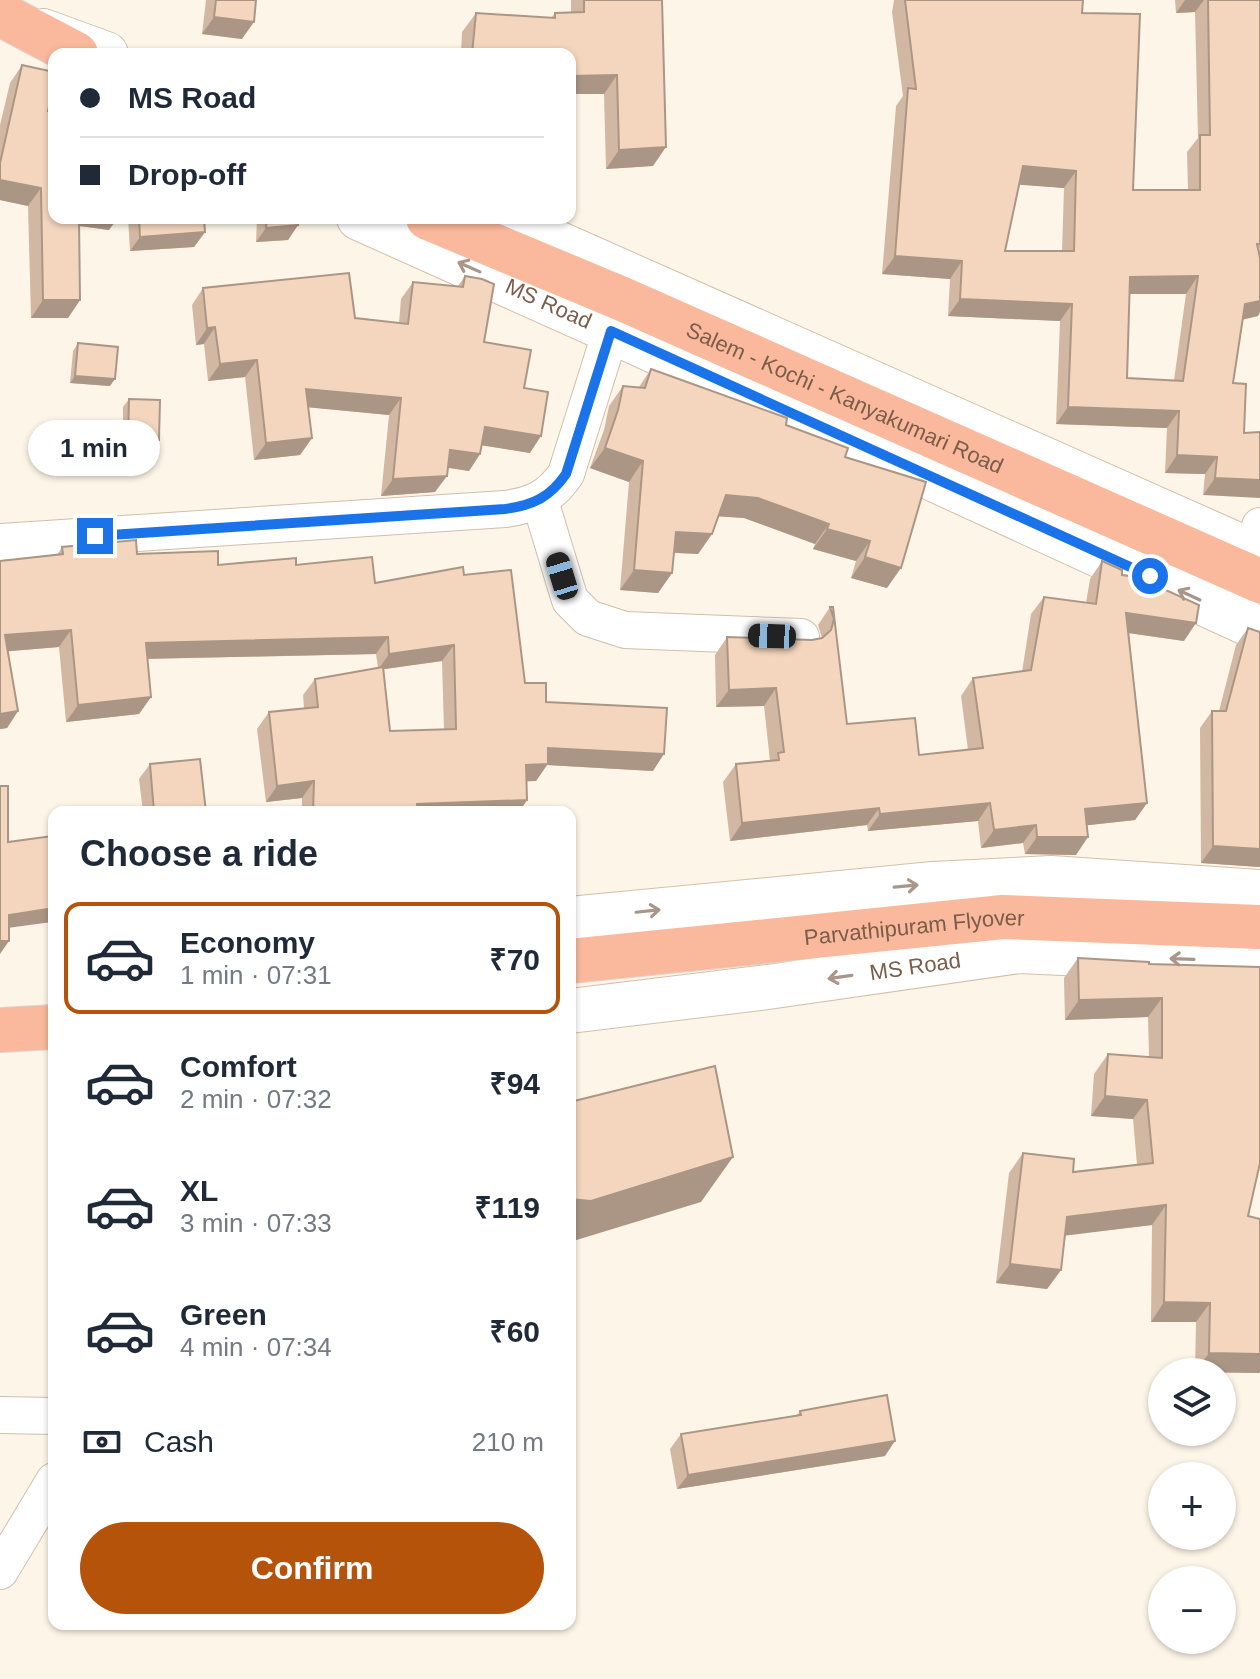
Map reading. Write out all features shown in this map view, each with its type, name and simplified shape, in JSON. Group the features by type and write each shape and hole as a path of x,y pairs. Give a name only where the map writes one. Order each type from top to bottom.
{"highway":[{"path":"9,18 65,48"},
{"name":"Salem - Kochi - Kanyakumari Road","path":"442,224 1259,554"},
{"name":"Parvathipuram Flyover","path":"576,960 1003,917 1260,927"},
{"path":"0,1030 48,1027"},
{"path":"0,1051 48,1029"}],"street":[{"path":"9,18 53,48"},
{"path":"9,18 90,48"},
{"name":"MS Road","path":"372,224 1260,629"},
{"path":"515,224 1259,554"},
{"path":"0,542 505,509 540,501 555,489 566,474 611,331"},
{"path":"540,501 570,600 588,618 625,630 801,637"},
{"path":"576,918 933,884 1051,878 1260,892"},
{"name":"MS Road","path":"576,1010 1019,951 1260,962"},
{"path":"0,1415 48,1416"},
{"path":"0,1571 48,1491"}],"building":[{"path":"216,0 256,0 254,22 214,17"},
{"path":"584,0 662,0 666,147 619,150 617,75 576,76 576,48 473,48 476,13 555,18 555,13 584,12"},
{"path":"905,0 1083,0 1082,13 1140,14 1133,190 1200,190 1200,135 1210,135 1208,0 1260,0 1260,244 1257,244 1260,301 1245,304 1233,383 1246,384 1244,433 1260,432 1260,480 1215,478 1217,457 1177,455 1179,411 1068,407 1072,304 960,299 962,261 895,256 908,88 916,89","holes":["1023,166 1076,171 1074,251 1005,251","1198,276 1183,381 1127,378 1130,277"]},
{"path":"22,65 48,71 48,224 79,224 80,300 43,300 41,188 0,180 0,163"},
{"path":"139,224 204,224 205,232 140,237"},
{"path":"266,224 298,224 298,225 266,228"},
{"path":"349,273 355,318 408,324 413,282 463,287 465,276 494,284 484,342 531,350 524,388 548,392 541,436 485,427 480,454 450,450 447,476 393,479 401,398 306,389 312,438 266,443 257,360 220,364 215,327 207,328 203,288"},
{"path":"78,343 118,347 115,379 75,376"},
{"path":"651,369 787,418 786,425 848,448 845,457 926,482 901,568 865,557 870,541 827,529 829,524 758,498 726,495 712,534 676,532 672,573 634,570 643,461 605,448 623,386 645,388"},
{"path":"129,399 160,400 159,440 128,440"},
{"path":"136,540 137,554 218,551 218,565 296,558 296,565 372,557 375,583 463,567 464,575 511,570 525,683 546,683 546,702 667,708 664,754 548,748 548,764 526,765 527,800 417,806 313,806 314,781 277,786 269,712 318,707 315,679 383,667 390,731 456,729 454,645 389,654 388,637 146,643 151,697 78,705 71,630 5,635 18,711 0,714 0,561 63,554 62,547"},
{"path":"1102,561 1122,570 1122,575 1137,577 1199,605 1196,623 1126,613 1147,803 1085,809 1088,837 1037,837 1036,825 994,830 990,803 880,814 879,808 742,823 736,764 779,760 778,753 784,752 776,688 729,690 727,637 822,638 831,630 834,619 830,607 833,607 847,724 915,718 919,755 983,748 973,678 1031,670 1044,597 1096,604"},
{"path":"1248,628 1260,632 1260,849 1213,846 1212,711 1226,711"},
{"path":"200,759 205,806 154,806 150,764"},
{"path":"0,786 8,786 8,842 48,837 48,909 9,915 9,941 0,941"},
{"path":"1078,958 1149,964 1260,967 1260,1163 1248,1216 1260,1219 1260,1354 1209,1353 1210,1303 1164,1302 1166,1205 1067,1217 1061,1270 1010,1264 1023,1153 1074,1159 1073,1172 1153,1163 1147,1100 1105,1096 1108,1054 1162,1058 1162,998 1079,1000"},
{"path":"715,1066 733,1157 591,1201 576,1200 576,1101"},
{"path":"887,1395 895,1441 688,1475 681,1434 801,1415 800,1411"}],"route":[{"path":"95,536 505,509 540,501 555,489 566,474 611,331 1150,576"}]}
